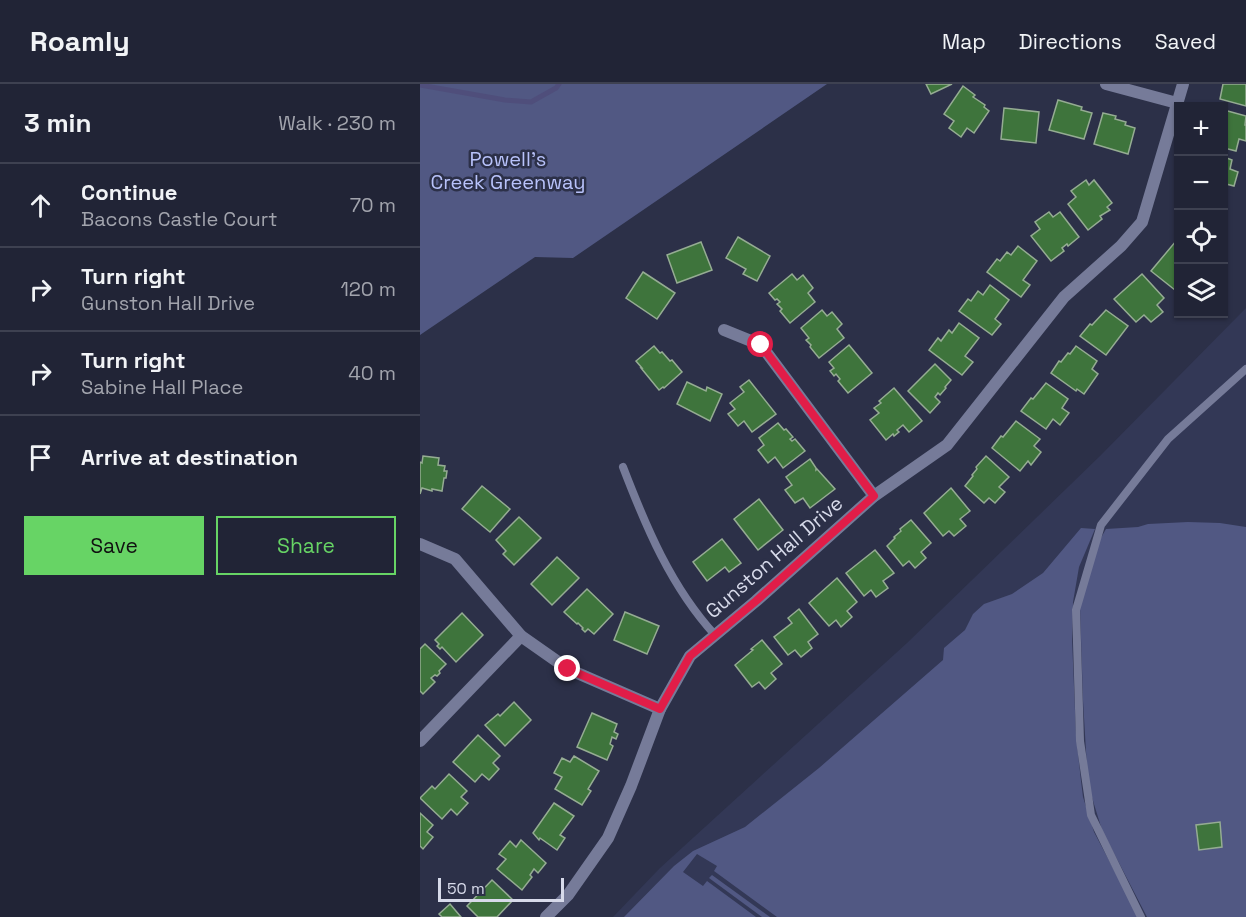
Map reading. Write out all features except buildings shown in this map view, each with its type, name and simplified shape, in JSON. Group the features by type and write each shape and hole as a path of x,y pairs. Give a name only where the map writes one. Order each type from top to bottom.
{"street":[{"path":"1106,84 1174,102"},
{"name":"Gunston Hall Drive","path":"1177,102 1183,84"},
{"name":"Gunston Hall Drive","path":"546,917 568,895 608,838 631,786 660,709 690,656 756,601 874,496 947,445 1064,297 1121,246 1142,222 1174,113"},
{"path":"724,330 761,345 874,496"},
{"path":"420,544 455,559 520,636 568,669 660,709"},
{"path":"420,741 520,636"}],"lane":[{"path":"1141,917 1091,815 1080,741 1076,610 1101,525 1168,439 1246,369"},
{"path":"623,467 646,525 670,574 682,595 714,635"}],"shaded area":[{"path":"1246,308 1246,917 613,917 660,868 907,643 1100,456"}],"green space":[{"name":"Powell's Creek Greenway","path":"420,84 827,84 573,258 535,257 420,335"},
{"path":"1188,522 1246,527 1246,917 1147,917 1102,830 1090,791 1083,700 1080,607 1098,543 1106,529"},
{"path":"1081,528 1095,529 1079,567 1073,602 1072,639 1076,735 1083,797 1094,832 1139,917 777,917 714,871 717,866 697,854 683,872 703,886 707,881 756,917 624,917 674,866 693,851 745,827 819,768 943,660 944,648 965,630 973,614 984,604 1012,594 1043,573"},
{"path":"712,875 770,917 762,917 709,878"}],"waterway":[{"path":"420,85 505,100 531,102 559,84"}],"route":[{"path":"568,669 660,709 690,656 756,601 874,496 761,345"}]}
